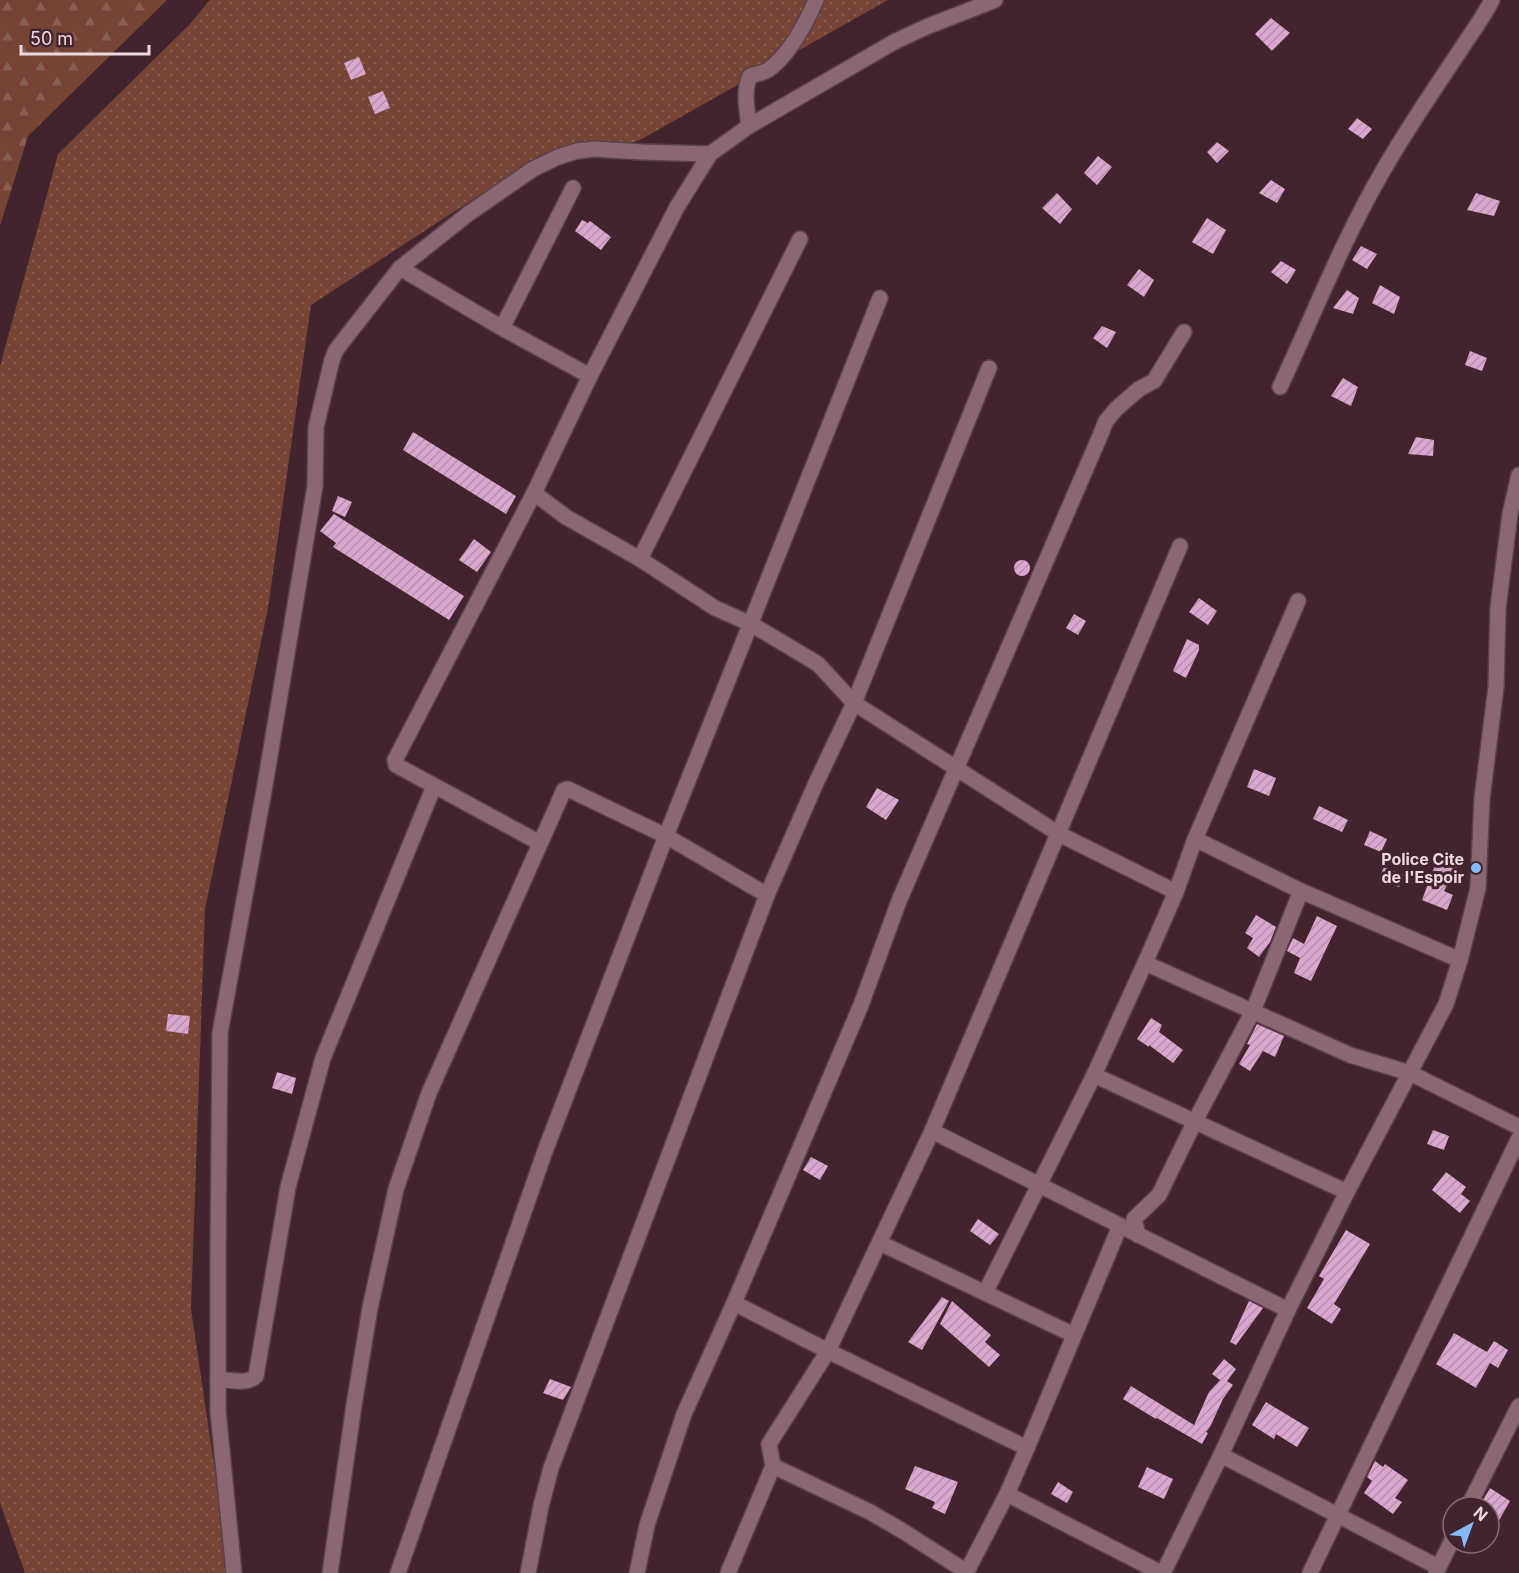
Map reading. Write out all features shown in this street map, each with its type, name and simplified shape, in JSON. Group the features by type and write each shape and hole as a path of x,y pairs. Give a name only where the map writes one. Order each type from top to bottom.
{"street":[{"path":"749,126 746,84 750,76 766,71 777,62 795,40 816,0"},
{"path":"540,843 396,765 395,760 534,494 590,376 677,207 710,154 749,126 894,42 995,0"},
{"path":"1280,387 1333,267 1378,179 1412,122 1492,0"},
{"path":"234,1573 218,1411 220,1033 265,785 315,486 316,427 332,360 336,350 400,268 468,214 533,169 558,157 594,149 710,154"},
{"path":"502,327 573,188"},
{"path":"640,559 800,238"},
{"path":"400,268 590,376"},
{"path":"398,1573 545,1151 666,837 880,298"},
{"path":"637,1573 647,1525 684,1414 734,1304 861,1005 898,901 1106,422 1129,397 1154,381 1184,332"},
{"path":"528,1573 551,1468 767,895 854,703 989,368"},
{"path":"1006,1494 1162,1573 1221,1455 1288,1310 1446,1004 1478,888 1482,799 1496,687 1498,608 1510,514 1519,475"},
{"path":"534,494 566,518 640,559 715,608 751,624 818,664 854,703 1059,834 1176,892"},
{"path":"728,1573 773,1466 769,1444 828,1351 932,1131 1180,546"},
{"path":"985,1293 1094,1075 1145,963 1176,892 1195,839 1298,601"},
{"path":"218,1379 248,1381 253,1380 256,1376 288,1187 323,1058 434,786"},
{"path":"330,1573 370,1308 396,1189 429,1093 564,790 666,837 767,895"},
{"path":"1195,839 1301,891 1460,960"},
{"path":"1138,1235 1134,1219 1158,1195 1253,1011 1301,891"},
{"path":"1145,963 1350,1055 1410,1073 1519,1127"},
{"path":"1094,1075 1347,1192"},
{"path":"932,1131 1288,1310"},
{"path":"1310,1573 1519,1138"},
{"path":"773,1466 870,1512 966,1573 1027,1448 1120,1226"},
{"path":"880,1243 1074,1335"},
{"path":"734,1304 1027,1448"},
{"path":"1474,1495 1519,1406"},
{"path":"1221,1455 1437,1570 1444,1555"}],"green space":[{"path":"0,0 167,0 28,136 0,226"},
{"path":"210,0 888,0 640,140 492,187 311,305 268,608 205,909 191,1309 230,1573 25,1573 0,1503 0,366 58,154 189,25"}],"building":[{"path":"1271,18 1290,33 1272,51 1255,34"},
{"path":"359,57 366,74 351,80 344,63"},
{"path":"383,91 390,108 375,114 368,97"},
{"path":"1357,118 1372,129 1363,139 1348,129"},
{"path":"1217,142 1229,151 1217,163 1207,152"},
{"path":"1098,156 1112,167 1097,185 1084,173"},
{"path":"1271,180 1285,189 1277,203 1259,193"},
{"path":"1057,193 1072,209 1060,224 1042,208"},
{"path":"1476,193 1500,201 1494,216 1467,210"},
{"path":"1207,218 1226,230 1213,254 1192,242"},
{"path":"582,220 588,223 590,221 611,237 601,250 575,231"},
{"path":"1361,246 1377,254 1367,269 1352,260"},
{"path":"1281,261 1296,270 1287,284 1271,272"},
{"path":"1139,269 1154,280 1144,297 1127,285"},
{"path":"1380,285 1400,297 1394,314 1372,303"},
{"path":"1347,290 1359,298 1353,314 1333,308"},
{"path":"1102,326 1116,332 1107,348 1093,338"},
{"path":"1470,351 1487,358 1482,371 1465,365"},
{"path":"1343,378 1358,387 1351,406 1331,396"},
{"path":"413,432 516,496 506,514 403,450"},
{"path":"1416,437 1434,440 1433,456 1408,454"},
{"path":"338,496 352,502 345,517 332,511"},
{"path":"334,514 464,596 449,620 333,547 336,543 320,531"},
{"path":"474,539 491,552 477,572 459,560"},
{"path":"1019,560 1025,560 1030,568 1028,574 1019,576 1014,571 1014,565"},
{"path":"1199,598 1217,611 1208,625 1189,612"},
{"path":"1074,614 1086,621 1078,635 1066,628"},
{"path":"1187,639 1199,645 1199,650 1186,678 1173,671"},
{"path":"1254,769 1276,778 1269,796 1247,787"},
{"path":"877,788 899,800 886,820 866,807"},
{"path":"1319,806 1348,820 1342,832 1313,819"},
{"path":"1370,831 1387,839 1381,852 1364,845"},
{"path":"1443,852 1460,861 1444,891 1453,895 1447,910 1422,900 1433,870"},
{"path":"1384,867 1404,875 1399,887 1379,879"},
{"path":"1256,915 1276,927 1270,942 1259,957 1247,948 1253,938 1245,933"},
{"path":"1317,916 1337,926 1311,981 1294,973 1300,958 1287,951 1293,938 1304,944"},
{"path":"168,1014 190,1016 188,1034 166,1031"},
{"path":"1151,1018 1162,1025 1159,1032 1183,1050 1173,1063 1137,1039"},
{"path":"1257,1024 1284,1036 1275,1057 1263,1051 1250,1071 1239,1064 1250,1045 1247,1044"},
{"path":"277,1072 296,1078 292,1094 272,1088"},
{"path":"1433,1130 1449,1136 1444,1150 1427,1144"},
{"path":"811,1157 828,1166 820,1180 803,1170"},
{"path":"1446,1172 1466,1187 1461,1194 1470,1201 1460,1213 1432,1190"},
{"path":"978,1219 999,1234 990,1245 970,1231"},
{"path":"1346,1230 1370,1244 1334,1304 1341,1309 1332,1324 1307,1308 1324,1279 1319,1276"},
{"path":"942,1297 949,1301 922,1350 908,1342"},
{"path":"952,1301 991,1335 985,1342 1000,1355 989,1367 940,1324"},
{"path":"1249,1301 1263,1308 1236,1345 1230,1342"},
{"path":"1454,1333 1487,1352 1494,1341 1508,1350 1498,1368 1490,1363 1476,1388 1436,1364"},
{"path":"1224,1359 1236,1369 1227,1381 1233,1385 1223,1399 1202,1444 1123,1399 1131,1386 1194,1425 1209,1392 1220,1380 1212,1374"},
{"path":"550,1379 571,1387 563,1400 543,1393"},
{"path":"1266,1402 1309,1428 1297,1447 1276,1434 1274,1439 1252,1425"},
{"path":"1375,1461 1383,1467 1385,1464 1408,1480 1395,1498 1402,1502 1393,1514 1364,1493 1372,1481 1367,1477"},
{"path":"915,1466 958,1482 945,1514 932,1508 935,1502 905,1489"},
{"path":"1147,1467 1173,1479 1164,1499 1138,1487"},
{"path":"1058,1482 1073,1492 1067,1503 1051,1494"},
{"path":"1490,1488 1501,1495 1486,1495"},
{"path":"1501,1495 1510,1501 1501,1517"}],"place":[{"name":"Police Cite de l'Espoir","path":"1476,868"}]}
